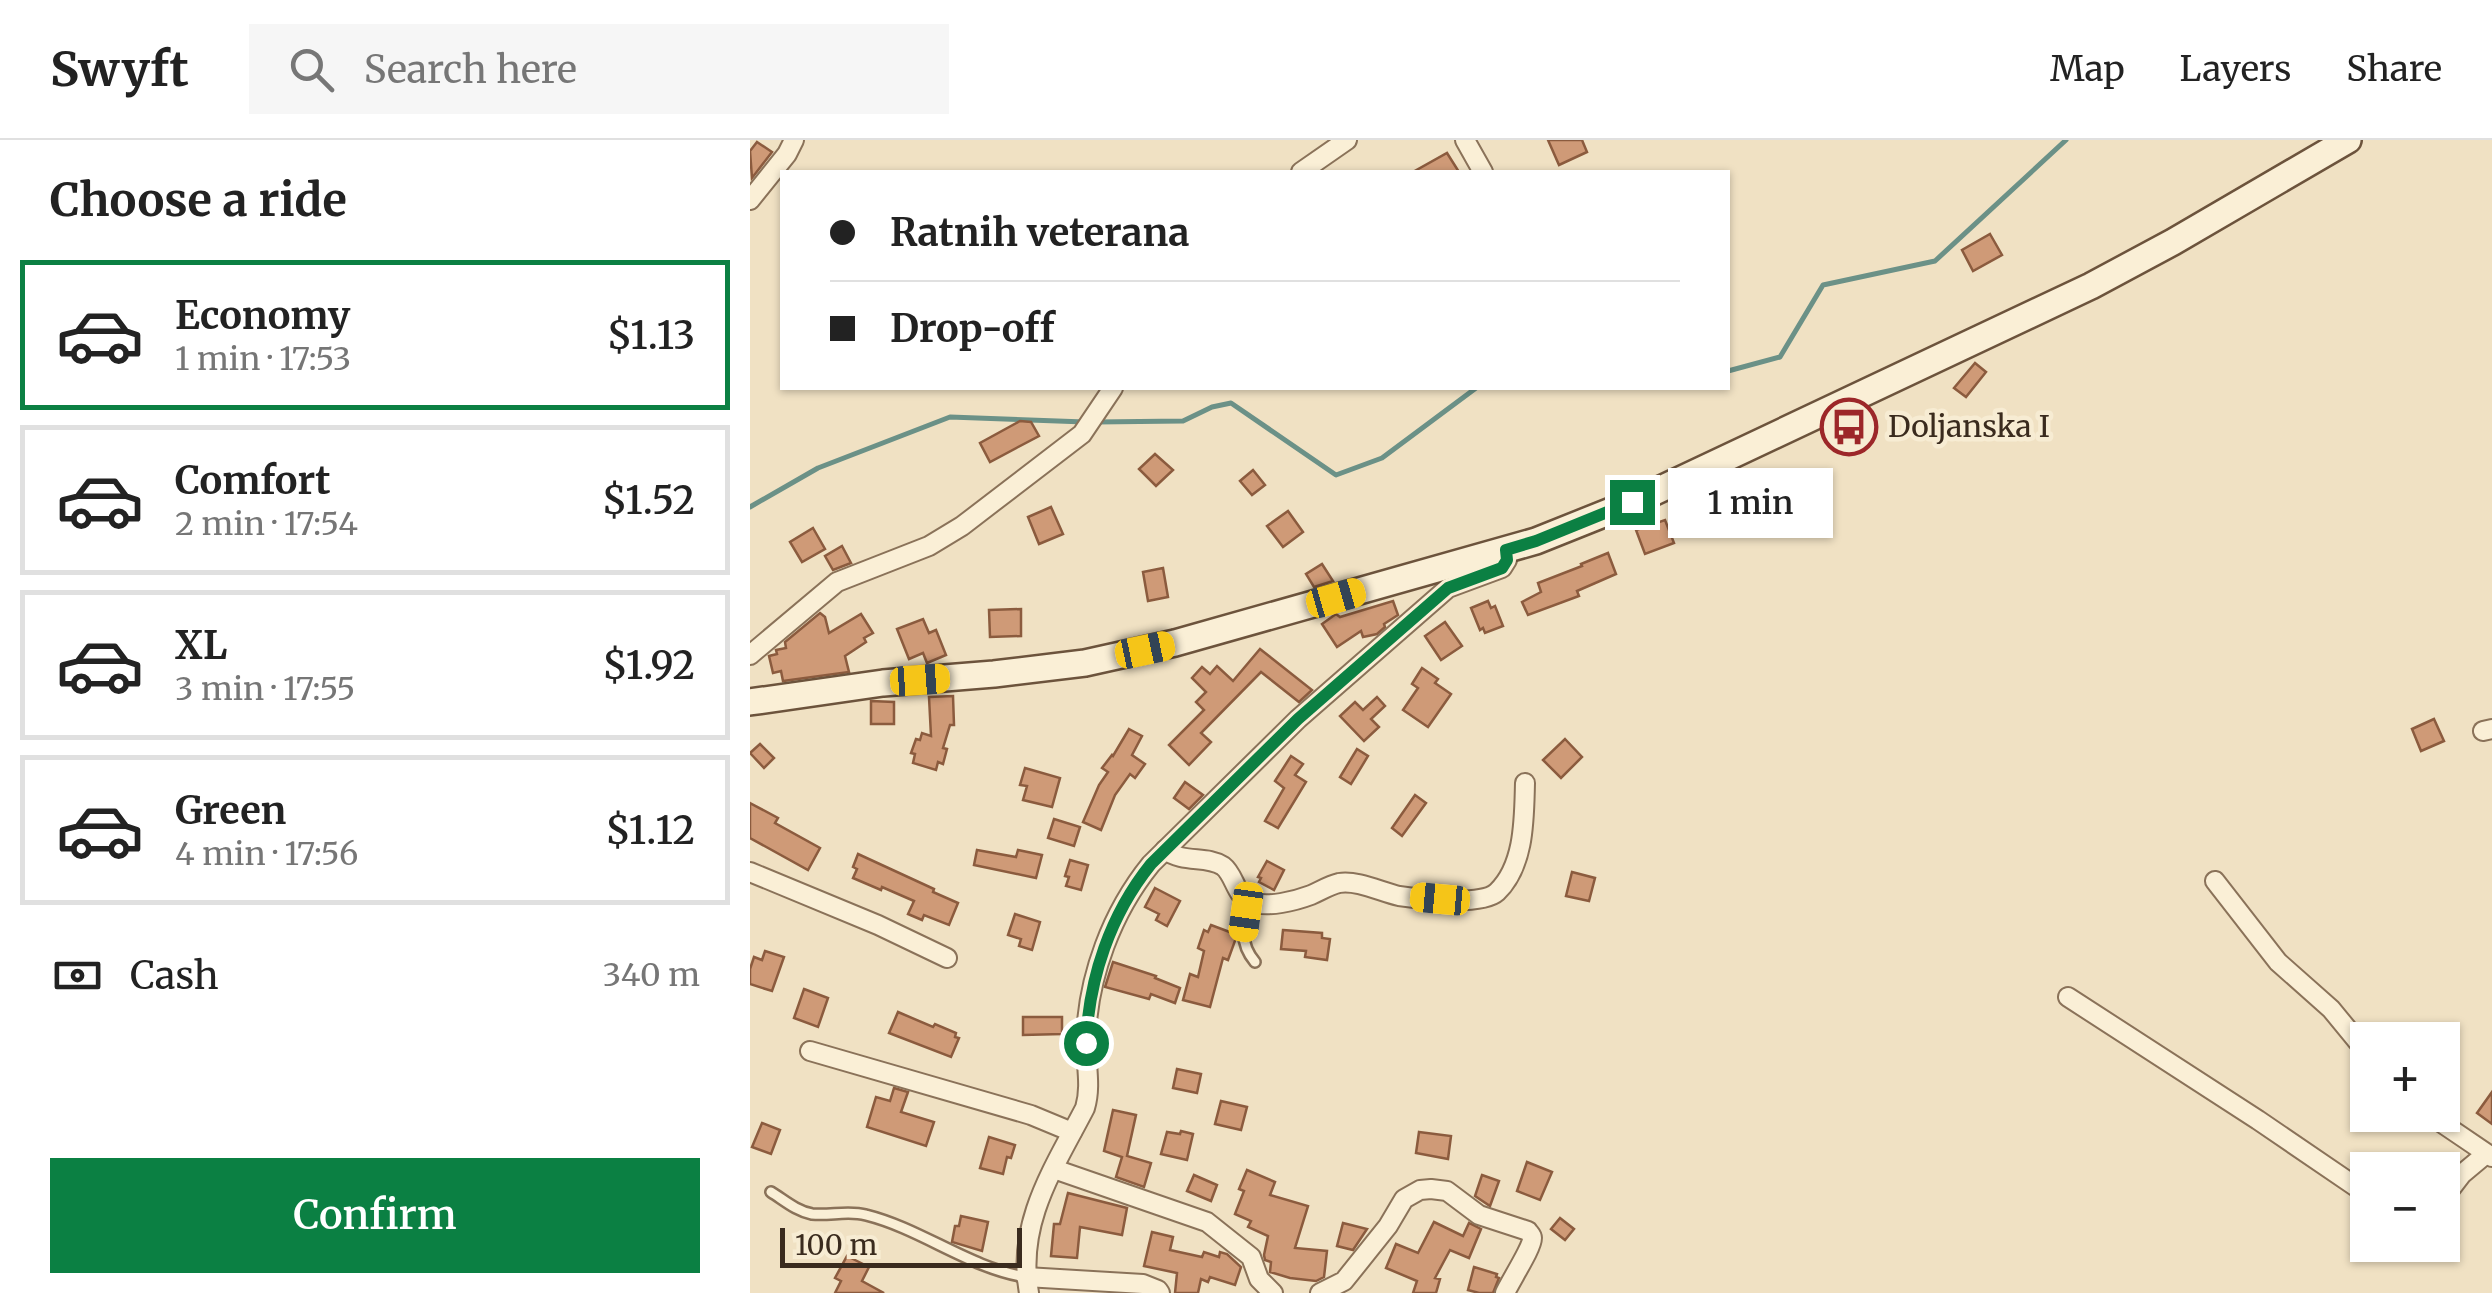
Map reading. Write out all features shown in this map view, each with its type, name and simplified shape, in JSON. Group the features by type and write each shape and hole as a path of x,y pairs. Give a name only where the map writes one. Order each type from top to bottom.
{"street":[{"path":"750,200 794,140"},
{"path":"1304,170 1346,140"},
{"path":"1466,140 1482,170"},
{"path":"750,702 882,682 994,674 1085,662 1175,643 1536,541 1632,502 2091,286 2348,140"},
{"path":"750,655 830,587 948,536 1088,426 1111,390"},
{"path":"1160,1293 1142,1284 1028,1285 1027,1244 1034,1211 1088,1096 1087,1020 1097,965 1136,883 1164,850 1298,719 1448,588 1502,568 1507,560 1506,550"},
{"path":"1164,850 1182,859 1220,865 1228,870 1250,902 1294,900 1342,882 1400,896 1488,898 1498,891 1513,866 1523,836 1525,783"},
{"path":"750,872 946,958"},
{"path":"2214,880 2278,962 2331,1009 2350,1032"},
{"path":"2068,998 2350,1183"},
{"path":"810,1051 1031,1115 1072,1132"},
{"path":"2454,1132 2489,1156 2460,1177"},
{"path":"1054,1169 1207,1222 1251,1258 1259,1278 1273,1293"},
{"path":"1320,1293 1344,1289 1344,1281 1388,1226 1404,1199 1431,1189 1447,1192 1479,1214 1531,1234 1530,1250 1505,1293"}],"lane":[{"path":"1250,902 1243,937 1255,962"},
{"path":"771,1192 811,1214 868,1215 1028,1285"}],"building":[{"path":"1548,140 1582,140 1587,152 1559,165"},
{"path":"757,142 772,152 752,178 750,151"},
{"path":"1447,153 1458,170 1417,170"},
{"path":"1990,234 2002,255 1973,271 1962,250"},
{"path":"1975,363 1986,372 1966,397 1954,388"},
{"path":"1020,421 1031,422 1039,436 990,462 980,443"},
{"path":"1155,454 1173,470 1156,486 1139,469"},
{"path":"1253,470 1265,485 1252,495 1240,481"},
{"path":"1730,480 1740,502 1725,509 1715,487"},
{"path":"1051,507 1063,534 1039,544 1028,517"},
{"path":"1288,511 1303,532 1283,547 1267,526"},
{"path":"1665,520 1674,543 1645,554 1636,530"},
{"path":"813,528 825,549 802,562 790,542"},
{"path":"842,546 851,563 833,570 825,556"},
{"path":"1608,553 1616,574 1577,591 1579,596 1528,615 1522,602 1541,592 1538,583"},
{"path":"1322,564 1333,581 1314,587 1306,574"},
{"path":"1163,568 1168,597 1148,601 1143,572"},
{"path":"1393,601 1398,615 1377,634 1363,637 1361,631 1337,647 1322,624 1336,614 1340,617"},
{"path":"1488,601 1491,608 1495,606 1503,626 1485,633 1471,608"},
{"path":"1021,609 1021,636 990,637 989,610"},
{"path":"820,613 829,633 861,614 873,633 845,656 849,672 783,681 781,671 773,673 769,656 786,648 785,642"},
{"path":"923,619 929,633 936,630 946,655 927,663 923,653 909,659 897,629"},
{"path":"1445,622 1462,646 1441,660 1425,636"},
{"path":"1260,649 1312,690 1299,702 1261,672 1201,733 1211,742 1189,765 1169,745 1204,710 1196,702 1206,692 1192,678 1202,667 1210,674 1217,666 1233,681"},
{"path":"1422,668 1451,694 1428,727 1403,710 1418,688 1412,684"},
{"path":"953,696 954,725 950,725 943,748 947,749 943,764 938,762 936,770 913,763 915,754 911,753 916,739 920,740 922,733 931,736 929,697"},
{"path":"1377,697 1385,706 1371,719 1379,727 1364,741 1340,716 1355,702 1363,710"},
{"path":"871,701 894,702 894,724 871,724"},
{"path":"2434,719 2444,741 2421,751 2412,729"},
{"path":"1129,729 1142,736 1132,755 1145,764 1135,778 1130,774 1115,795 1101,830 1083,822 1108,772 1102,768"},
{"path":"1565,739 1582,757 1561,778 1543,760"},
{"path":"760,744 774,758 764,768 750,753"},
{"path":"1357,749 1368,756 1351,784 1340,777"},
{"path":"1291,756 1303,764 1295,775 1306,782 1278,828 1265,821 1284,788 1275,781"},
{"path":"1025,768 1060,778 1052,807 1023,800 1027,786 1020,785"},
{"path":"1185,782 1203,795 1189,809 1174,798"},
{"path":"1415,795 1426,803 1402,836 1392,828"},
{"path":"750,803 778,818 775,823 820,848 808,870 750,838"},
{"path":"1054,819 1080,827 1074,846 1048,838"},
{"path":"977,850 1016,857 1018,850 1042,855 1036,878 974,865"},
{"path":"858,854 958,903 949,925 924,915 922,920 908,914 914,901 853,878"},
{"path":"1070,860 1088,865 1081,890 1066,886"},
{"path":"1267,861 1284,870 1274,890 1259,882"},
{"path":"1572,872 1595,878 1589,901 1566,896"},
{"path":"1155,888 1180,901 1167,926 1156,920 1159,914 1145,907"},
{"path":"1015,914 1040,922 1032,950 1019,946 1021,939 1008,935"},
{"path":"1211,925 1235,934 1236,938 1228,960 1223,958 1210,1007 1183,1000 1190,974 1198,977 1204,951 1198,948 1204,930 1208,932"},
{"path":"1283,930 1322,933 1322,938 1330,939 1327,960 1305,957 1306,951 1281,949"},
{"path":"765,951 784,957 772,991 750,984 754,957 762,960"},
{"path":"1113,962 1180,988 1175,1003 1151,994 1149,999 1105,987"},
{"path":"804,989 828,998 818,1027 794,1018"},
{"path":"898,1012 956,1033 959,1038 951,1057 889,1033"},
{"path":"1023,1017 1062,1017 1062,1034 1023,1035"},
{"path":"1177,1069 1201,1074 1197,1093 1173,1088"},
{"path":"894,1088 908,1092 901,1112 934,1122 926,1146 867,1127 876,1097 890,1101"},
{"path":"2492,1092 2492,1124 2477,1113"},
{"path":"1221,1101 1247,1107 1241,1130 1215,1124"},
{"path":"1113,1110 1136,1115 1127,1156 1151,1163 1144,1187 1116,1177 1122,1157 1104,1151"},
{"path":"762,1123 780,1130 771,1154 752,1147"},
{"path":"1167,1132 1193,1134 1187,1160 1161,1154"},
{"path":"1419,1132 1451,1136 1448,1159 1416,1153"},
{"path":"989,1137 1015,1145 1003,1174 980,1168"},
{"path":"1527,1162 1552,1172 1540,1200 1517,1191"},
{"path":"1247,1170 1275,1182 1270,1195 1308,1206 1295,1248 1327,1251 1324,1277 1316,1281 1270,1272 1271,1262 1264,1255 1268,1236 1248,1227 1251,1221 1235,1214"},
{"path":"1194,1175 1217,1185 1211,1201 1187,1191"},
{"path":"1482,1175 1499,1181 1490,1206 1475,1196"},
{"path":"1068,1193 1127,1208 1122,1235 1080,1227 1077,1258 1051,1256 1054,1224 1060,1224"},
{"path":"961,1216 988,1222 982,1251 952,1242"},
{"path":"1560,1218 1574,1229 1565,1240 1551,1229"},
{"path":"1434,1222 1463,1236 1469,1223 1481,1229 1469,1258 1450,1250 1435,1278 1440,1279 1436,1293 1413,1293 1417,1281 1386,1268 1396,1244 1418,1253"},
{"path":"1343,1223 1367,1229 1353,1250 1337,1246"},
{"path":"1152,1232 1173,1237 1170,1250 1202,1257 1204,1252 1219,1257 1220,1252 1227,1254 1241,1267 1235,1285 1210,1277 1208,1282 1201,1279 1198,1293 1175,1293 1177,1273 1144,1266"},
{"path":"847,1256 869,1267 862,1281 884,1293 835,1293 841,1281 835,1278"},
{"path":"1474,1267 1497,1274 1493,1293 1468,1290"}],"waterway":[{"path":"1730,370 1780,357 1823,285 1935,261 2066,140"},
{"path":"1096,422 1183,421 1231,403 1336,475 1382,458 1473,390"},
{"path":"750,507 818,468 950,417 1085,422"}],"place":[{"name":"Doljanska I","path":"1849,427"}],"route":[{"path":"1086,1043 1090,993 1097,965 1122,906 1151,864 1298,719 1448,588 1496,572 1507,560 1506,550 1632,502"}]}
